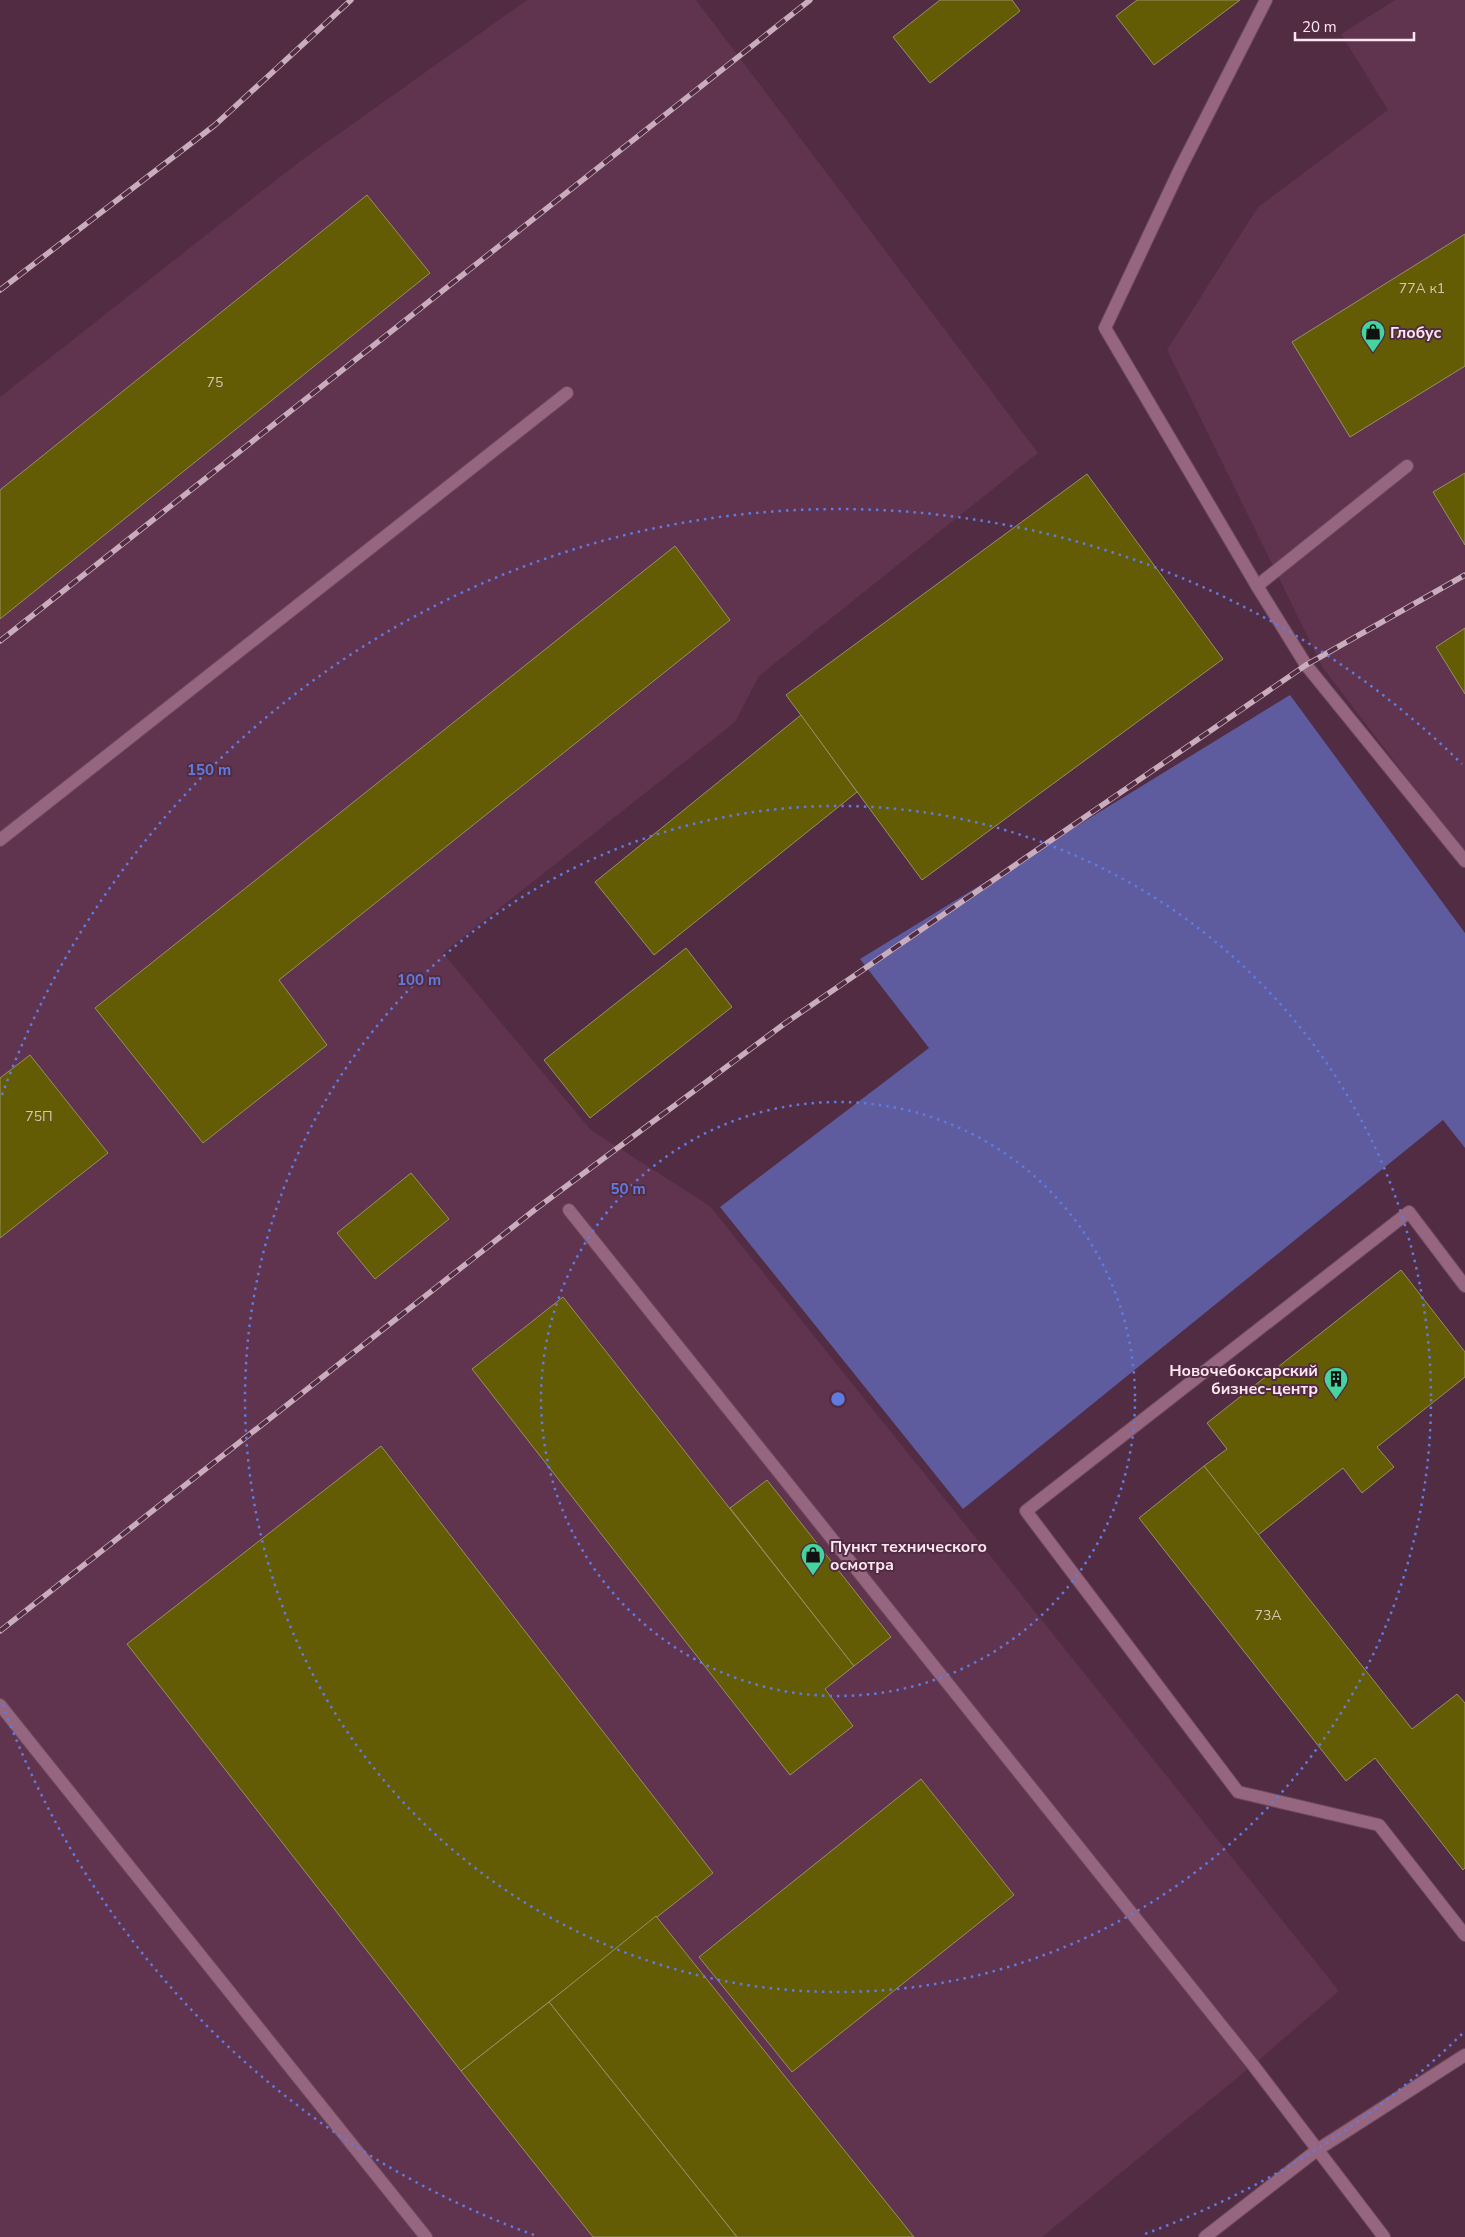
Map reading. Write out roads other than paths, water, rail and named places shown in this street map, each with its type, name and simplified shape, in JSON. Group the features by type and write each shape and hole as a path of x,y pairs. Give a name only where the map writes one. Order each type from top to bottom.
{"street":[{"path":"1266,0 1180,169 1105,328 1257,586 1306,665 1465,861"},
{"path":"0,840 567,393"},
{"path":"1257,586 1407,466"},
{"path":"569,1210 1253,2065 1384,2237"},
{"path":"1465,1286 1408,1212 1026,1511 1238,1792 1379,1825 1465,1935"},
{"path":"0,1705 426,2237"},
{"path":"1205,2237 1318,2150 1465,2055"}],"railway":[{"path":"0,290 215,125 351,0"},
{"path":"0,641 810,0"},
{"path":"0,1631 537,1208 784,1024 1306,665 1465,575"}],"place":[{"name":"Глобус","path":"1373,353"},
{"name":"Новочебоксарский бизнес-центр","path":"1336,1400"},
{"name":"Пункт технического осмотра","path":"813,1576"}]}
